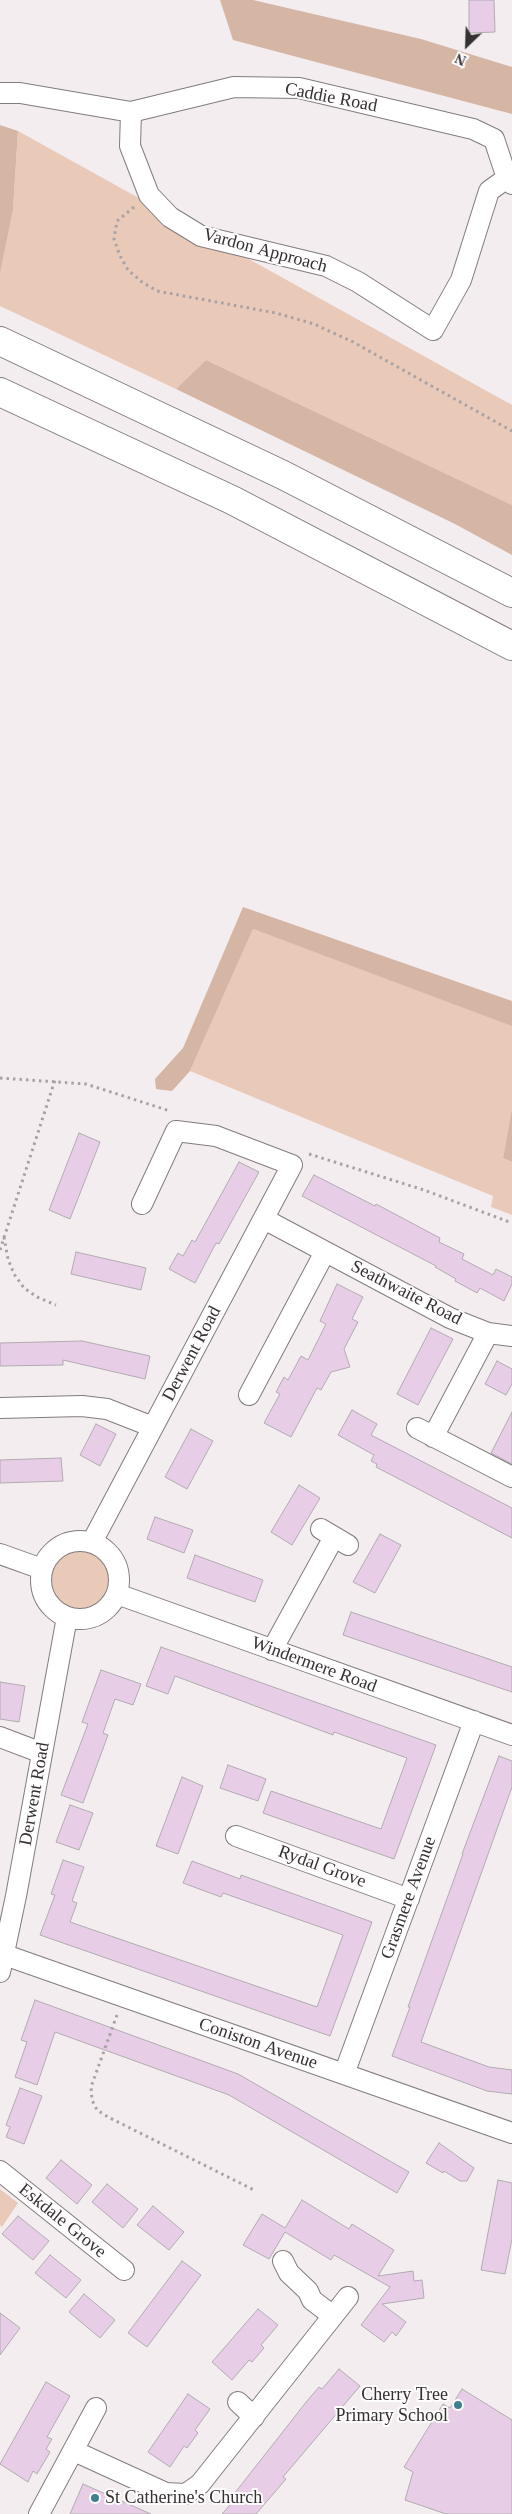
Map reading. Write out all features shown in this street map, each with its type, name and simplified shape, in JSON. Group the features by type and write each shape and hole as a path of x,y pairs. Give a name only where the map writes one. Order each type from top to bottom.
{"highway":[{"path":"0,341 283,475 512,593"},
{"path":"0,392 232,500 512,646"}],"street":[{"name":"Caddie Road","path":"0,93 20,93 131,112 234,87 299,88 473,129 494,139 510,181"},
{"name":"Vardon Approach","path":"131,112 130,146 149,195 170,217 201,236 326,266 358,282 433,330 461,280 489,190 510,181"},
{"path":"142,1204 176,1131 216,1136 292,1165"},
{"name":"Derwent Road","path":"92,1542 292,1165"},
{"name":"Seathwaite Road","path":"264,1219 450,1318 488,1333 512,1336"},
{"path":"248,1395 284,1308 325,1252"},
{"path":"488,1333 425,1432 512,1477"},
{"path":"0,1408 82,1406 107,1409 153,1427"},
{"path":"272,1650 334,1537"},
{"path":"80,1540 92,1542 104,1548 112,1557 118,1569 120,1581 117,1594 106,1608 91,1618 66,1617 48,1603 40,1581 42,1569 47,1557 56,1548 67,1542 80,1540"},
{"path":"0,1554 42,1569"},
{"name":"Windermere Road","path":"117,1594 512,1735"},
{"name":"Derwent Road","path":"3,1955 66,1617"},
{"name":"Grasmere Avenue","path":"344,2074 474,1721"},
{"path":"0,1737 42,1752"},
{"name":"Rydal Grove","path":"236,1836 409,1899"},
{"name":"Coniston Avenue","path":"3,1955 512,2133"},
{"name":"Eskdale Grove","path":"0,2171 124,2270"},
{"path":"283,2261 289,2274 308,2291 312,2300 333,2316"},
{"path":"74,2451 166,2493 186,2494 200,2484 348,2297"},
{"path":"238,2402 254,2416"},
{"path":"39,2514 96,2408"}],"path":[{"path":"149,195 116,221 114,239 120,256 128,270 142,282 157,291 276,313 314,324 354,342 512,431"},
{"path":"0,1078 55,1080 86,1084 171,1112"},
{"path":"0,1250 55,1080"},
{"path":"292,1165 301,1152 424,1190 512,1223"},
{"path":"4,1236 8,1259 14,1274 24,1288 37,1297 56,1305"},
{"path":"124,1997 91,2087 92,2100 97,2110 108,2118 254,2190"}],"shaded area":[{"path":"220,0 253,0 421,39 512,67 512,114 233,40"},
{"path":"0,125 18,131 13,210 0,274"},
{"path":"18,131 512,405 512,505 206,360 176,389 0,306 0,274 13,210"},
{"path":"206,360 512,505 512,555 455,524 176,389"},
{"path":"243,907 512,1001 512,1026 253,929 190,1071 172,1091 156,1089 155,1079 183,1048"},
{"path":"253,929 512,1025 512,1108 503,1158 512,1162 512,1215 491,1207 493,1196 190,1071"},
{"path":"512,1108 512,1162 503,1158"},
{"path":"80,1550 92,1553 102,1559 108,1569 111,1581 108,1593 102,1603 92,1609 80,1612 68,1609 58,1603 52,1593 49,1581 52,1569 58,1559 68,1553"},
{"path":"0,2189 18,2203 2,2227 0,2225"}],"building":[{"path":"469,0 494,0 495,32 469,33"},
{"path":"79,1133 100,1142 70,1219 49,1210"},
{"path":"239,1162 259,1172 219,1244 216,1243 195,1283 169,1269 178,1253 183,1256 192,1240 195,1242"},
{"path":"314,1175 375,1206 376,1204 440,1238 439,1242 464,1254 462,1259 493,1275 496,1269 512,1277 512,1284 504,1301 480,1288 477,1293 455,1281 456,1279 436,1266 302,1196"},
{"path":"76,1252 146,1268 141,1290 71,1274"},
{"path":"337,1284 363,1297 352,1319 358,1322 344,1349 350,1367 331,1372 321,1390 317,1388 291,1437 264,1423 280,1394 276,1392 284,1377 288,1380 301,1356 308,1360 326,1324 320,1321"},
{"path":"431,1328 453,1339 418,1405 397,1394"},
{"path":"82,1341 150,1356 145,1379 63,1360 63,1365 0,1366 0,1343"},
{"path":"497,1361 512,1369 512,1384 506,1395 485,1384"},
{"path":"352,1410 377,1424 371,1435 512,1508 512,1538 376,1467 377,1464 371,1461 374,1455 338,1435"},
{"path":"512,1412 512,1464 491,1453"},
{"path":"96,1424 116,1434 100,1466 80,1455"},
{"path":"191,1429 213,1441 187,1489 165,1477"},
{"path":"61,1458 63,1481 0,1483 0,1460"},
{"path":"299,1485 320,1498 292,1545 271,1532"},
{"path":"155,1517 193,1530 184,1553 147,1539"},
{"path":"380,1534 401,1545 375,1593 353,1582"},
{"path":"195,1555 263,1580 255,1602 187,1578"},
{"path":"351,1612 512,1667 512,1692 343,1635"},
{"path":"161,1647 436,1745 394,1859 263,1813 271,1791 381,1829 407,1758 334,1732 333,1735 175,1676 168,1694 146,1686"},
{"path":"101,1670 141,1684 133,1705 115,1699 103,1733 108,1735 83,1803 61,1795 88,1724 82,1722"},
{"path":"0,1682 25,1686 19,1722 0,1719"},
{"path":"499,1756 512,1761 512,1787 421,2042 489,2067 512,2070 512,2094 487,2091 392,2056 462,1854"},
{"path":"228,1765 266,1779 258,1801 220,1788"},
{"path":"182,1777 203,1786 178,1854 156,1846"},
{"path":"70,1805 93,1813 79,1850 56,1842"},
{"path":"63,1860 84,1867 72,1901 77,1903 70,1922 317,2007 343,1935 223,1893 221,1897 183,1883 192,1861 240,1879 241,1875 372,1922 330,2036 40,1935 55,1895 51,1894"},
{"path":"35,2000 238,2074 409,2172 397,2193 229,2095 55,2032 37,2085 15,2077 27,2042 21,2040"},
{"path":"20,2088 42,2096 24,2144 6,2137 10,2127 6,2125"},
{"path":"439,2143 474,2168 467,2181 460,2181 426,2163"},
{"path":"61,2160 92,2185 77,2204 46,2178"},
{"path":"498,2180 512,2183 512,2239 505,2274 481,2270"},
{"path":"107,2184 138,2209 123,2228 92,2202"},
{"path":"302,2200 349,2229 352,2224 394,2250 378,2276 413,2271 414,2281 422,2280 424,2298 382,2304 406,2322 396,2336 392,2332 384,2342 361,2325 390,2287 334,2255 331,2260 285,2232 269,2259 243,2245 262,2214 285,2228"},
{"path":"153,2206 184,2232 169,2250 137,2225"},
{"path":"18,2216 49,2241 33,2260 2,2234"},
{"path":"50,2255 81,2280 66,2298 35,2273"},
{"path":"182,2261 201,2275 147,2347 128,2333"},
{"path":"84,2294 115,2320 100,2338 69,2312"},
{"path":"258,2309 278,2325 261,2345 264,2348 252,2362 249,2360 232,2380 212,2362"},
{"path":"0,2313 20,2328 0,2355"},
{"path":"339,2369 360,2386 283,2477 286,2479 256,2514 222,2514 237,2497 234,2494 307,2401 319,2387 322,2389"},
{"path":"46,2382 70,2396 47,2437 52,2439 46,2449 50,2452 37,2474 33,2471 28,2482 0,2464"},
{"path":"462,2389 512,2420 512,2514 446,2514 405,2500 413,2472 404,2467 443,2404 450,2408"},
{"path":"188,2394 210,2409 195,2430 198,2433 187,2448 184,2446 170,2467 148,2452"},
{"name":"St Catherine's Church","path":"83,2484 151,2514 70,2514"}],"place":[{"name":"Cherry Tree Primary School","path":"458,2405"},
{"name":"St Catherine's Church","path":"95,2498"}]}
